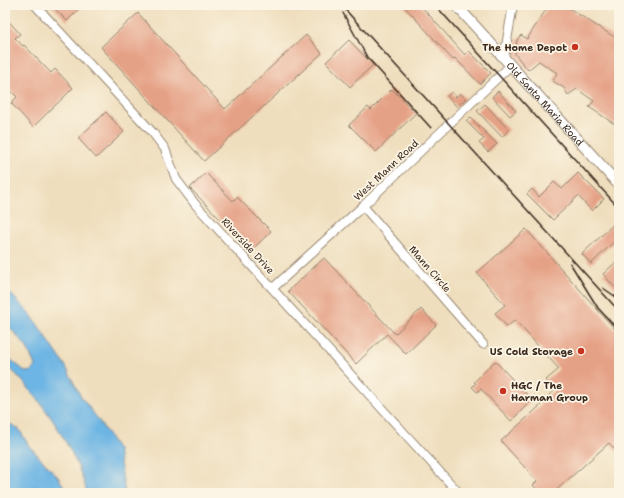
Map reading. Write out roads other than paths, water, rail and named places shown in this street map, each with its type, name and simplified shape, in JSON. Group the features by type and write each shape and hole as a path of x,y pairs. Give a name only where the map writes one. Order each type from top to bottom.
{"main road":[{"name":"Old Santa Maria Road","path":"456,5 619,185"}],"street":[{"name":"Riverside Drive","path":"35,5 153,133 165,149 176,179 182,188 459,493"},
{"path":"508,62 513,5"},
{"name":"West Mann Road","path":"273,288 363,206 508,62"},
{"name":"Mann Circle","path":"363,206 483,344"}],"water":[{"path":"5,288 31,315 65,365 81,397 118,450 125,493 87,493 75,459 55,423 30,390 5,364 5,355 26,372 32,371 35,365 26,346 5,322"},
{"path":"5,421 19,429 29,446 58,477 68,493 11,493 5,487"}],"railway":[{"path":"341,5 619,311"},
{"path":"435,5 619,208"},
{"path":"343,13 367,57 431,128"},
{"path":"570,263 598,308 619,331"},
{"path":"603,288 619,299"}],"place":[{"name":"The Home Depot","path":"575,47"},
{"name":"US Cold Storage","path":"581,351"},
{"name":"HGC / The Harman Group","path":"503,391"}]}
